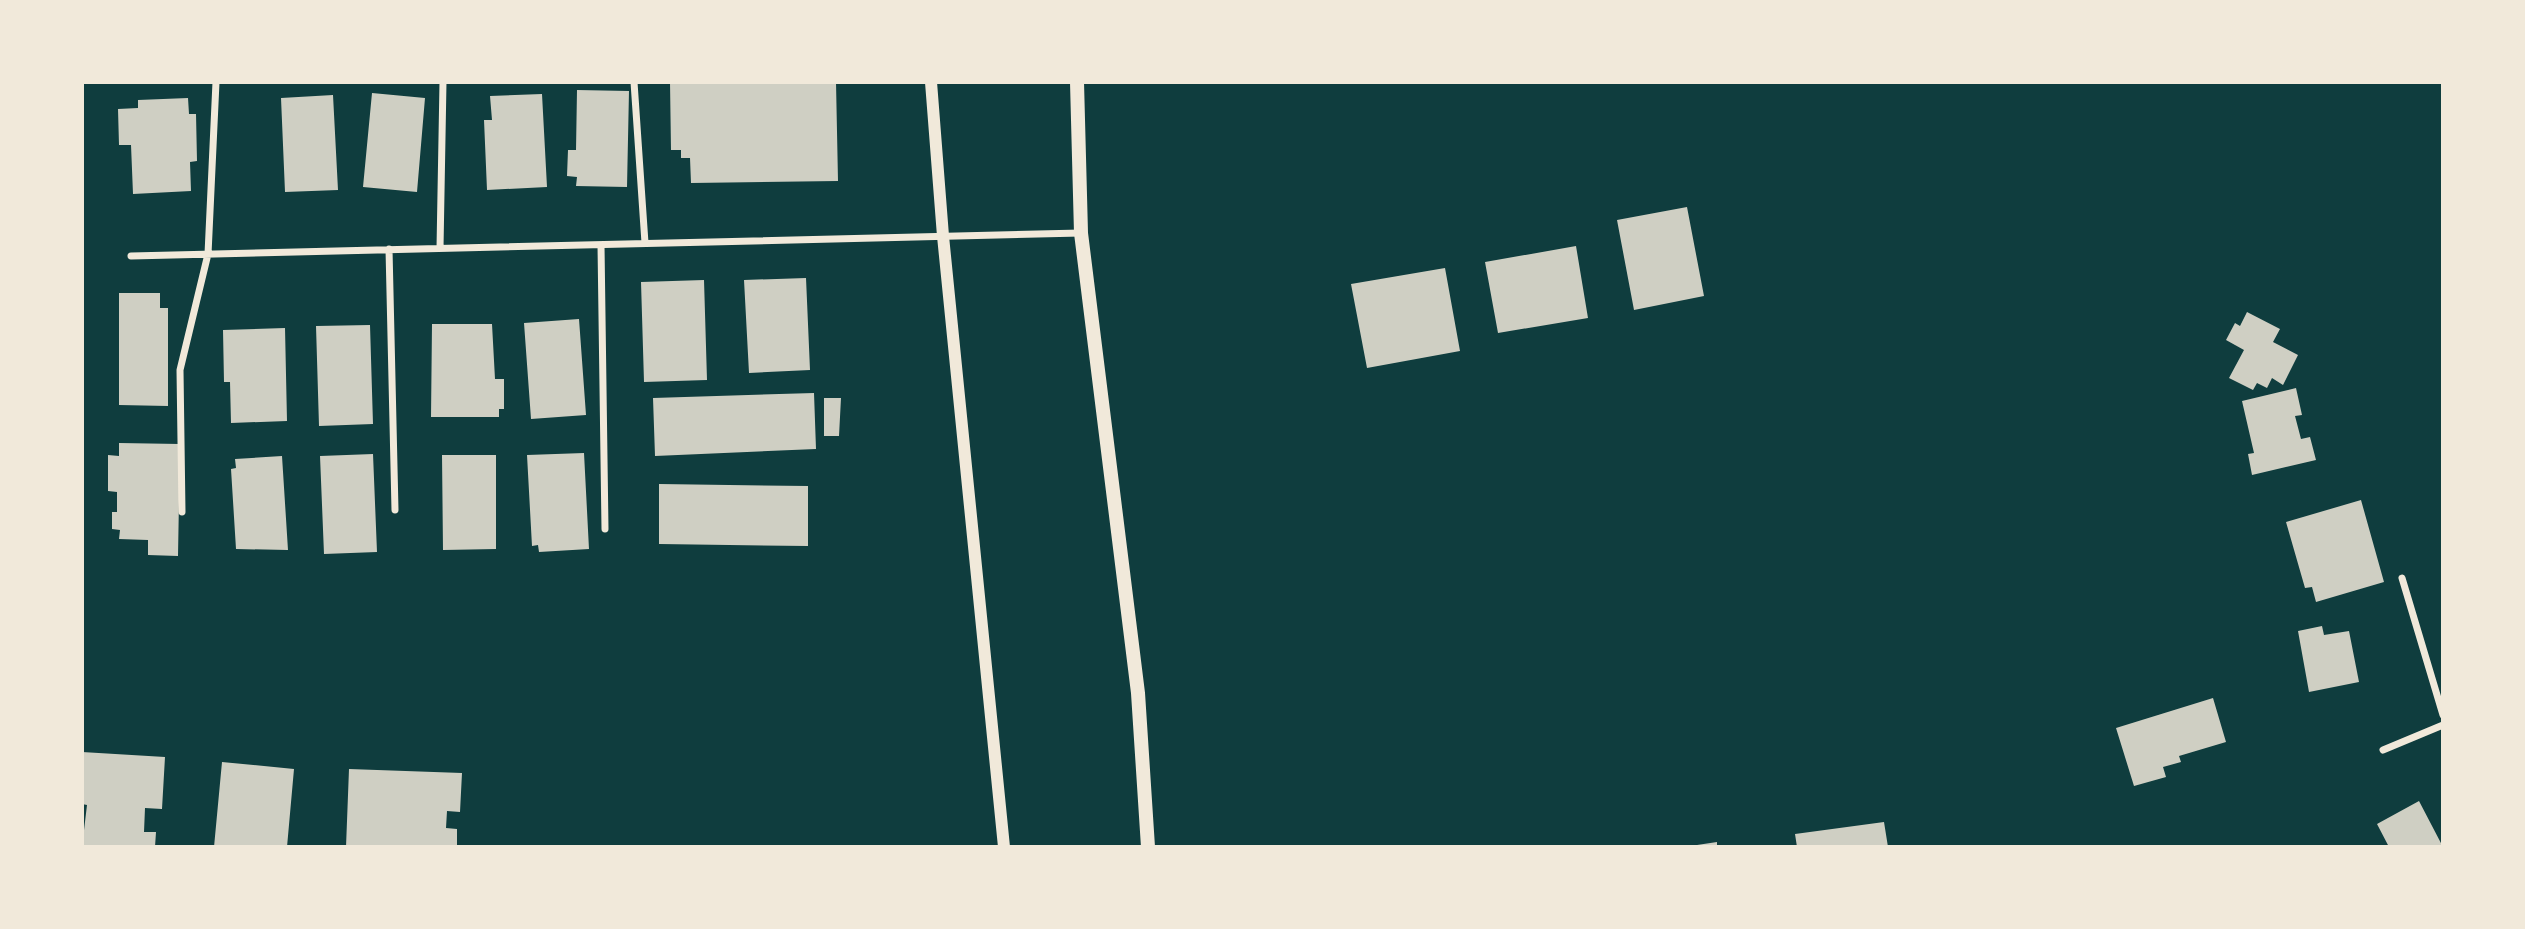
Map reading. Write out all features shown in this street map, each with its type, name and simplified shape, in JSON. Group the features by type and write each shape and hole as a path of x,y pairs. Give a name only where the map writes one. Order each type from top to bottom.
{"main road":[{"path":"1077,82 1081,233 1138,693 1148,847"}],"street":[{"path":"182,512 180,370 208,254 216,82"},
{"path":"440,248 443,82"},
{"path":"634,82 645,243"},
{"path":"931,82 943,236 1004,847"},
{"path":"131,256 1081,233"},
{"path":"601,244 605,529"},
{"path":"389,249 395,510"},
{"path":"2402,578 2443,715"},
{"path":"2383,750 2443,725"}],"building":[{"path":"670,82 836,82 838,181 691,183 690,158 681,158 681,150 671,150"},
{"path":"577,90 629,91 627,187 576,186 577,177 567,176 568,150 576,150"},
{"path":"372,93 425,98 417,192 363,187"},
{"path":"542,94 547,187 487,190 484,120 492,120 490,96"},
{"path":"333,95 338,190 285,192 281,98"},
{"path":"188,98 189,114 196,114 197,161 190,162 191,191 133,194 131,145 119,145 118,109 138,108 138,100"},
{"path":"1687,207 1704,296 1634,310 1617,220"},
{"path":"1576,246 1588,318 1498,333 1485,262"},
{"path":"1445,268 1460,351 1367,368 1351,284"},
{"path":"806,278 810,370 749,373 744,280"},
{"path":"704,280 707,380 644,382 641,282"},
{"path":"119,293 160,293 160,308 168,308 168,406 119,405"},
{"path":"2247,312 2280,329 2273,342 2298,355 2283,385 2272,378 2267,388 2257,383 2253,390 2229,378 2244,350 2226,340 2235,323 2240,326"},
{"path":"579,319 586,415 531,419 524,323"},
{"path":"432,324 492,324 495,379 504,379 504,409 499,409 499,417 431,417"},
{"path":"370,325 373,424 319,426 316,326"},
{"path":"285,328 287,421 231,423 230,382 224,382 223,330"},
{"path":"2296,388 2302,415 2295,416 2301,439 2310,437 2316,460 2252,475 2248,454 2254,453 2242,401"},
{"path":"814,393 816,449 655,456 653,398"},
{"path":"824,398 841,398 839,436 824,436"},
{"path":"119,443 180,444 178,556 148,555 148,540 119,539 120,530 112,529 112,512 117,512 117,492 108,491 108,455 119,456"},
{"path":"584,453 589,549 539,552 538,545 532,546 527,455"},
{"path":"373,454 377,552 324,554 320,456"},
{"path":"442,455 496,455 496,549 443,550"},
{"path":"282,456 288,550 236,549 231,469 236,468 235,459"},
{"path":"659,484 808,486 808,546 659,544"},
{"path":"2361,500 2384,582 2316,602 2312,587 2305,588 2286,522"},
{"path":"2322,626 2324,635 2349,631 2359,682 2309,692 2298,631"},
{"path":"2213,698 2226,742 2179,756 2181,762 2163,767 2166,777 2134,786 2116,728"},
{"path":"82,752 165,757 162,809 145,808 144,832 156,832 155,847 82,847 87,805 82,804"},
{"path":"222,762 294,769 287,847 214,847"},
{"path":"349,769 462,773 460,812 447,811 446,828 457,829 457,847 346,847"},
{"path":"2419,801 2443,847 2389,847 2377,824"},
{"path":"1884,822 1888,847 1797,847 1795,834"},
{"path":"1717,842 1717,847 1697,847 1697,845"}]}
